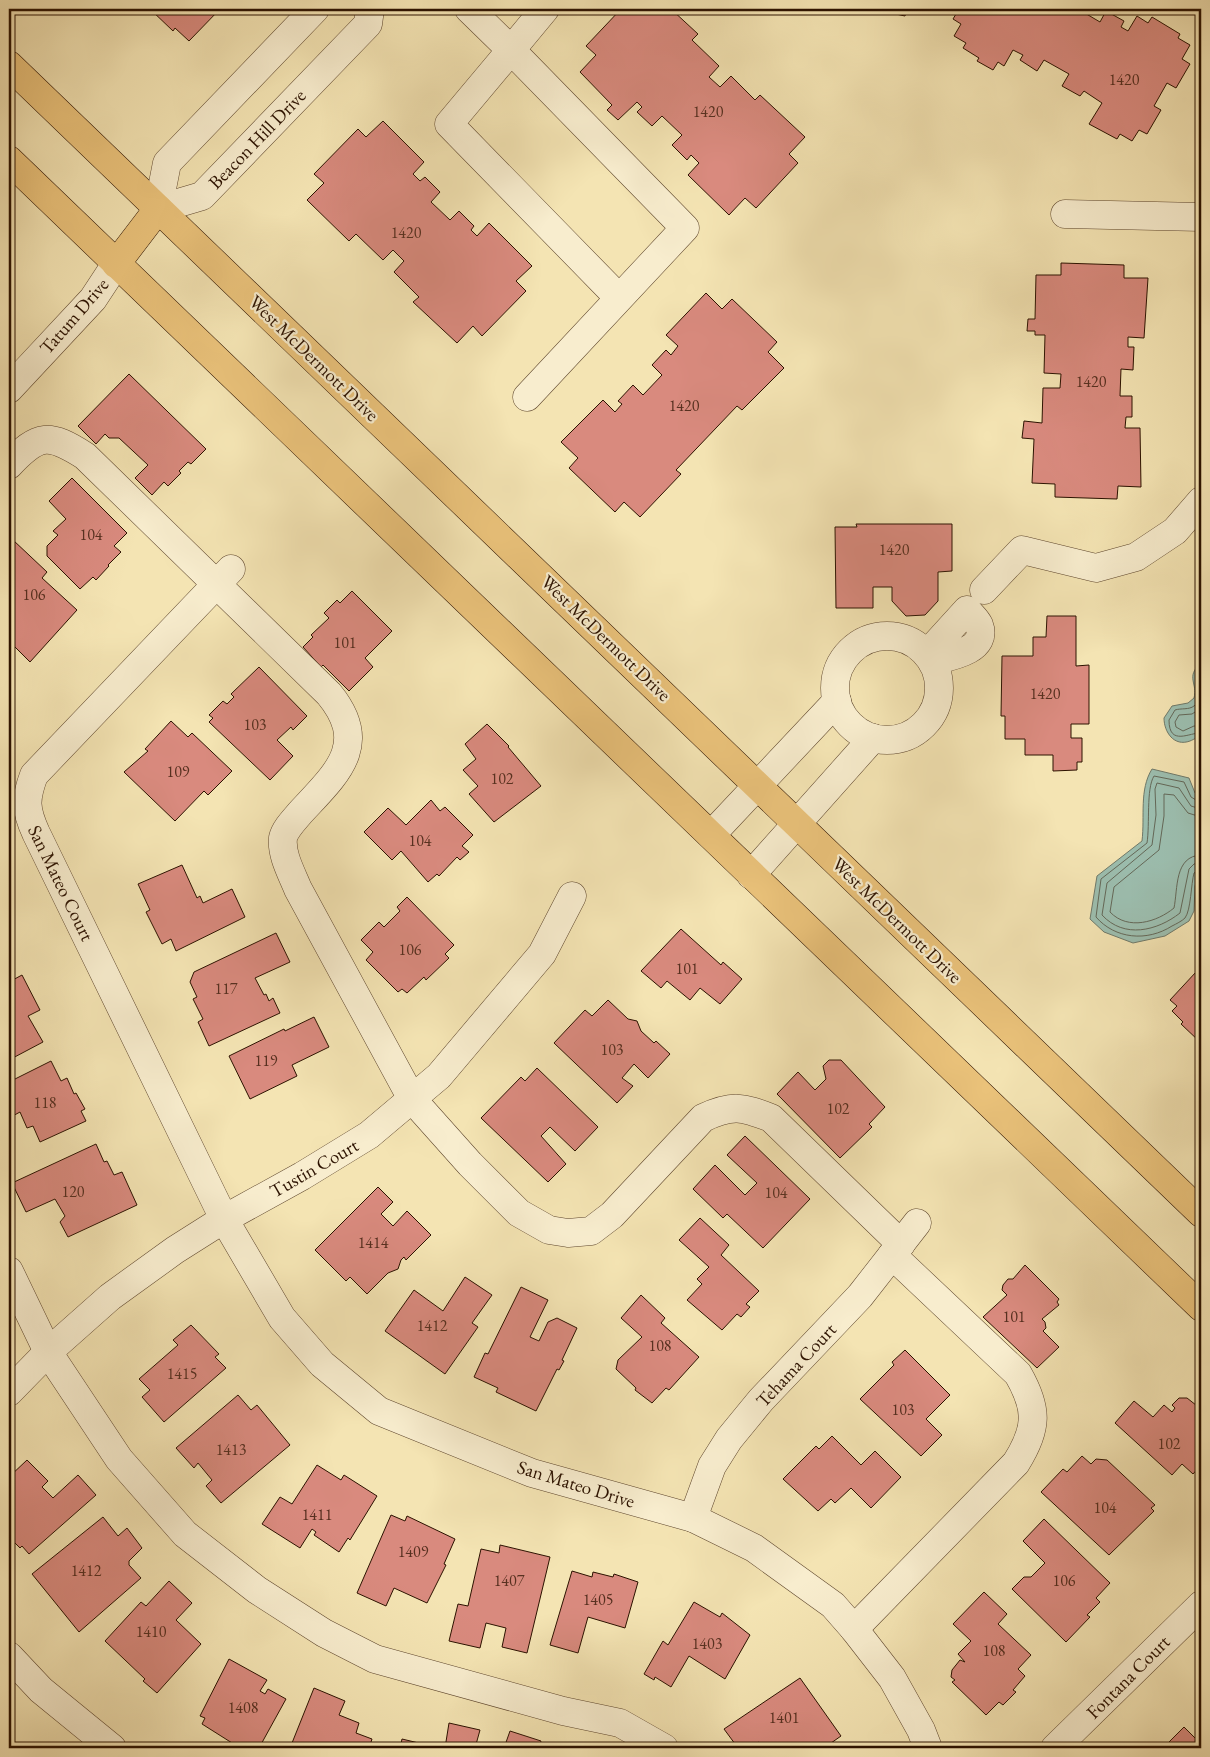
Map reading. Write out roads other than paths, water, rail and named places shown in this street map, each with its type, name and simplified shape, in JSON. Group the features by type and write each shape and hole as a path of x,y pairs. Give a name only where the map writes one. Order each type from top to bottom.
{"main road":[{"name":"West McDermott Drive","path":"9,65 1201,1213"},
{"path":"9,160 1201,1307"},
{"path":"116,264 158,209"}],"street":[{"path":"158,209 167,162 314,9"},
{"name":"Beacon Hill Drive","path":"158,209 202,196 368,24 370,9"},
{"path":"469,9 685,228 618,297 527,396"},
{"path":"545,9 448,124 618,297"},
{"path":"1064,214 1201,217"},
{"name":"Tatum Drive","path":"9,389 93,299 116,264"},
{"path":"9,465 26,446 42,440 61,441 85,456 224,577 340,707 347,723 349,740 346,757 338,772 293,820 283,837 287,860 298,889 412,1099 470,1164 519,1213 549,1230 568,1233 591,1230 612,1215 703,1118 722,1110 745,1108 771,1118 896,1250 1018,1374 1030,1395 1033,1419 1029,1442 1016,1463 854,1629"},
{"path":"929,657 958,655 976,644 980,634 976,600 1022,550 1096,568 1136,557 1175,531 1201,501"},
{"name":"San Mateo Court","path":"224,577 34,775 27,793 26,802 29,817 36,833 224,1218"},
{"path":"884,635 900,637 915,643 929,657 940,680 940,695 935,709 927,722 916,732 903,738 888,740 873,738 860,733 850,724 836,701 834,687 836,673 843,658 854,646 868,638 884,635"},
{"path":"711,836 757,784 836,701"},
{"path":"751,875 873,738"},
{"name":"Tustin Court","path":"9,1392 48,1352 110,1297 175,1250 224,1218 302,1176 361,1140 439,1076 542,954 572,896"},
{"name":"San Mateo Drive","path":"224,1218 282,1318 322,1364 379,1411 532,1473 693,1518 754,1548 833,1605 854,1629 892,1678 921,1730 928,1748"},
{"name":"Tehama Court","path":"693,1518 712,1466 729,1440 762,1400 860,1296 918,1223"},
{"path":"9,1271 48,1352 119,1459 185,1534 258,1590 324,1633 375,1659 562,1711 620,1723 664,1748"},
{"name":"Fontana Court","path":"1055,1748 1201,1605"},
{"path":"9,1656 41,1690 112,1748"}],"water":[{"path":"1201,663 1201,738 1179,742 1168,733 1164,718 1172,706 1188,703 1194,698 1193,676 1196,668"},
{"path":"1152,769 1189,778 1195,793 1201,799 1201,866 1195,886 1194,911 1189,921 1165,936 1133,943 1104,932 1090,919 1097,876 1142,841 1145,786"}]}
